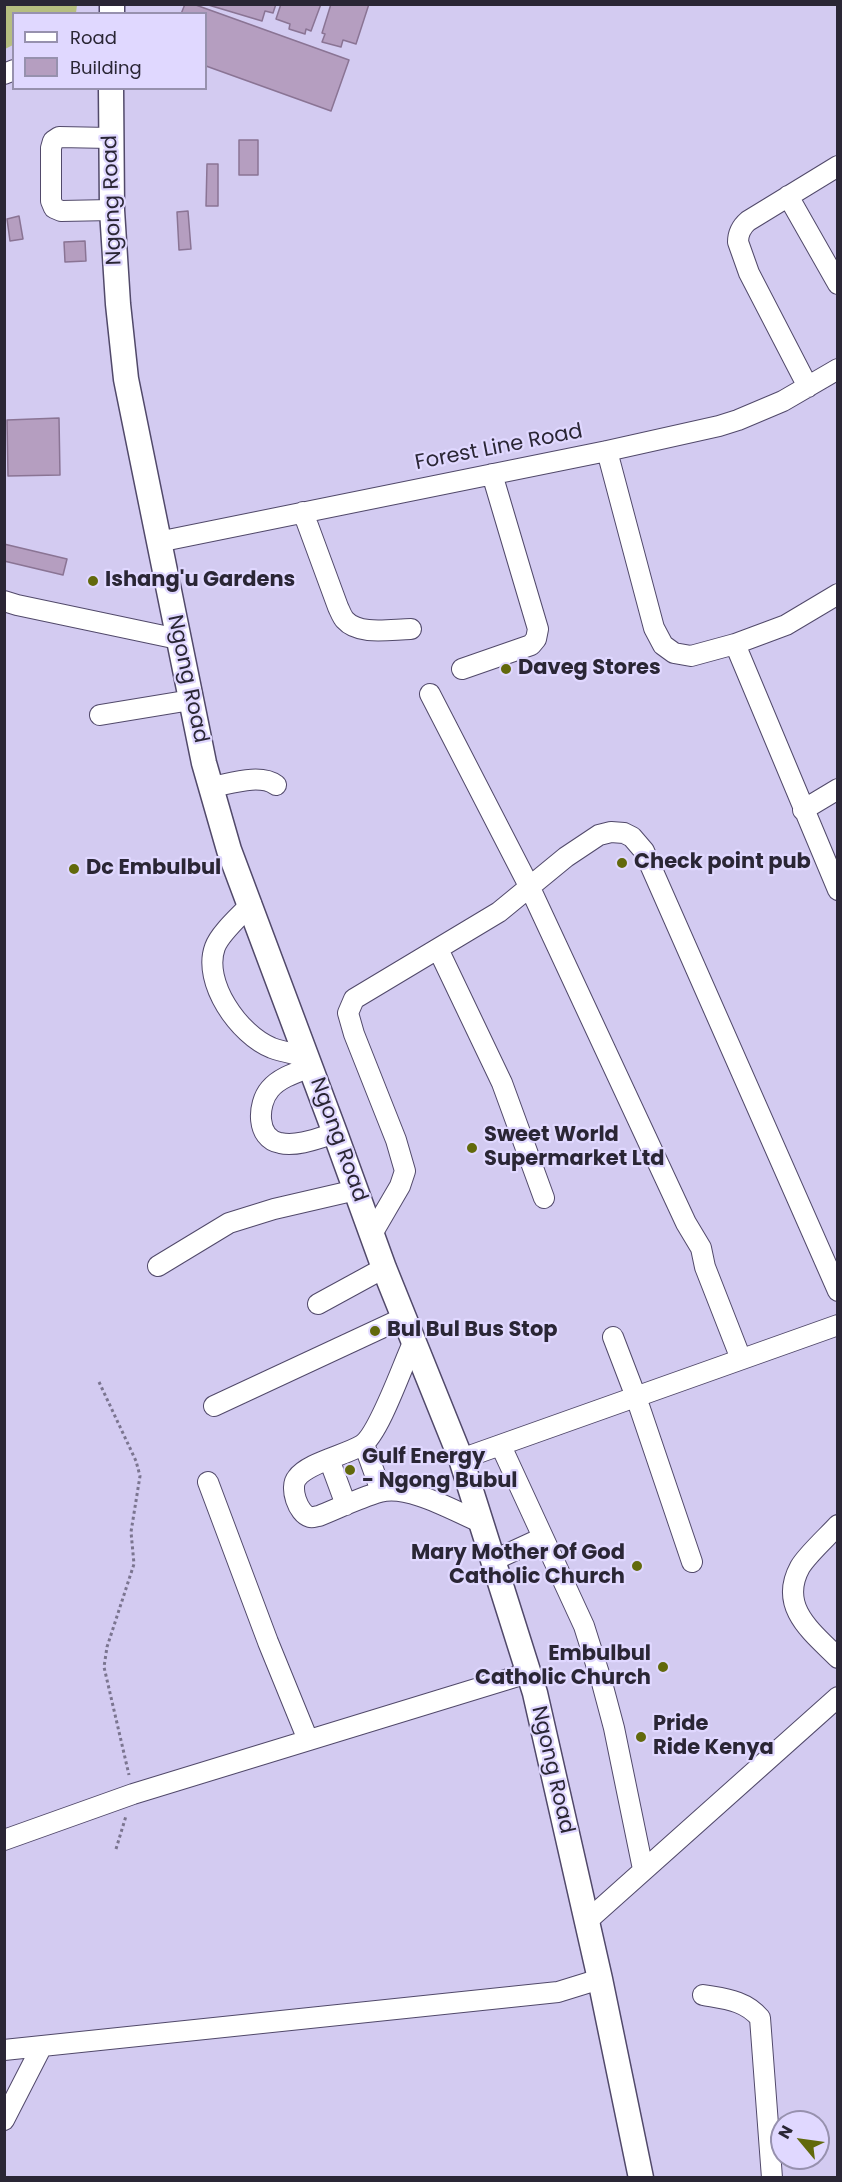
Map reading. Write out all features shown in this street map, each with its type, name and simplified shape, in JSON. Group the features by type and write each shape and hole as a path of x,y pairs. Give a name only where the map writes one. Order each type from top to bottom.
{"main road":[{"name":"Ngong Road","path":"111,90 112,210 126,380 190,700 211,787 230,850 384,1268 461,1459 535,1693 600,1979 641,2178"}],"street":[{"path":"110,138 59,137 53,141 51,201 54,208 61,211 112,210"},
{"path":"808,387 749,273 738,242 740,231 748,221 837,166"},
{"path":"788,196 837,284"},
{"name":"Forest Line Road","path":"158,542 607,451 738,420 783,401 837,369"},
{"path":"607,451 654,628 660,641 674,653 691,656 735,644 786,625 837,594"},
{"path":"462,669 531,645 538,635 492,474"},
{"path":"303,512 338,607 346,621 357,628 411,629"},
{"path":"4,601 178,639"},
{"path":"735,644 837,890"},
{"path":"430,694 530,888 686,1223 701,1248 705,1267 741,1359"},
{"path":"100,715 190,700"},
{"path":"211,787 257,780 269,780 276,785"},
{"path":"803,810 837,789"},
{"path":"372,1234 400,1186 405,1171 396,1140 354,1034 348,1013 354,999 500,912 566,857 600,835 616,831 632,837 649,862 837,1291"},
{"path":"251,904 216,946 213,962 216,983 232,1017 248,1033 270,1047 309,1062"},
{"path":"438,949 502,1083 544,1198"},
{"path":"309,1062 270,1089 262,1104 261,1119 265,1133 274,1141 283,1144 336,1133"},
{"path":"158,1266 229,1223 274,1209 357,1190"},
{"path":"318,1304 384,1268"},
{"path":"214,1406 403,1318"},
{"path":"461,1459 837,1325"},
{"path":"613,1337 636,1397 692,1562"},
{"path":"413,1343 379,1423 364,1444 305,1470 296,1478 293,1488 301,1510 310,1517 319,1516 381,1491 399,1491 419,1496 480,1522"},
{"path":"364,1444 381,1491"},
{"path":"501,1446 584,1626 614,1728 643,1869"},
{"path":"329,1460 346,1505"},
{"path":"208,1482 268,1642 308,1740"},
{"path":"837,1525 800,1567 793,1590 795,1609 803,1623 837,1658"},
{"path":"492,1560 542,1538"},
{"path":"4,1840 133,1794 528,1673"},
{"path":"587,1921 837,1697"},
{"path":"4,2050 558,1992 600,1979"},
{"path":"703,1995 737,2001 752,2008 760,2018 772,2178"},
{"path":"4,2120 42,2046"}],"path":[{"path":"99,1382 136,1461 140,1476 131,1532 134,1564 106,1647 104,1667 133,1794 116,1849"}],"green space":[{"path":"5,4 77,5 76,12 12,12 12,46 5,49"}],"building":[{"path":"185,4 193,4 349,60 331,111 207,66 207,12 182,12"},
{"path":"205,4 276,4 273,13 265,11 262,21"},
{"path":"281,4 321,4 311,31 306,29 305,34 289,29 290,24 276,19"},
{"path":"331,4 369,4 356,44 343,40 341,47 322,42 325,34 322,33"},
{"path":"239,140 258,140 258,175 239,175"},
{"path":"207,164 218,164 218,206 206,206"},
{"path":"188,211 191,249 179,250 177,212"},
{"path":"19,216 23,239 10,241 7,219"},
{"path":"85,241 86,261 65,262 64,242"},
{"path":"59,418 60,475 8,476 7,420"},
{"path":"4,544 67,559 63,575 4,561"}],"place":[{"name":"Ishang'u Gardens","path":"93,581"},
{"name":"Daveg Stores","path":"506,669"},
{"name":"Check point pub","path":"622,863"},
{"name":"Dc Embulbul","path":"74,869"},
{"name":"Sweet World Supermarket Ltd","path":"472,1148"},
{"name":"Bul Bul Bus Stop","path":"375,1331"},
{"name":"Gulf Energy - Ngong Bubul","path":"350,1470"},
{"name":"Mary Mother Of God Catholic Church","path":"637,1566"},
{"name":"Embulbul Catholic Church","path":"663,1667"},
{"name":"Pride Ride Kenya","path":"641,1737"}]}
